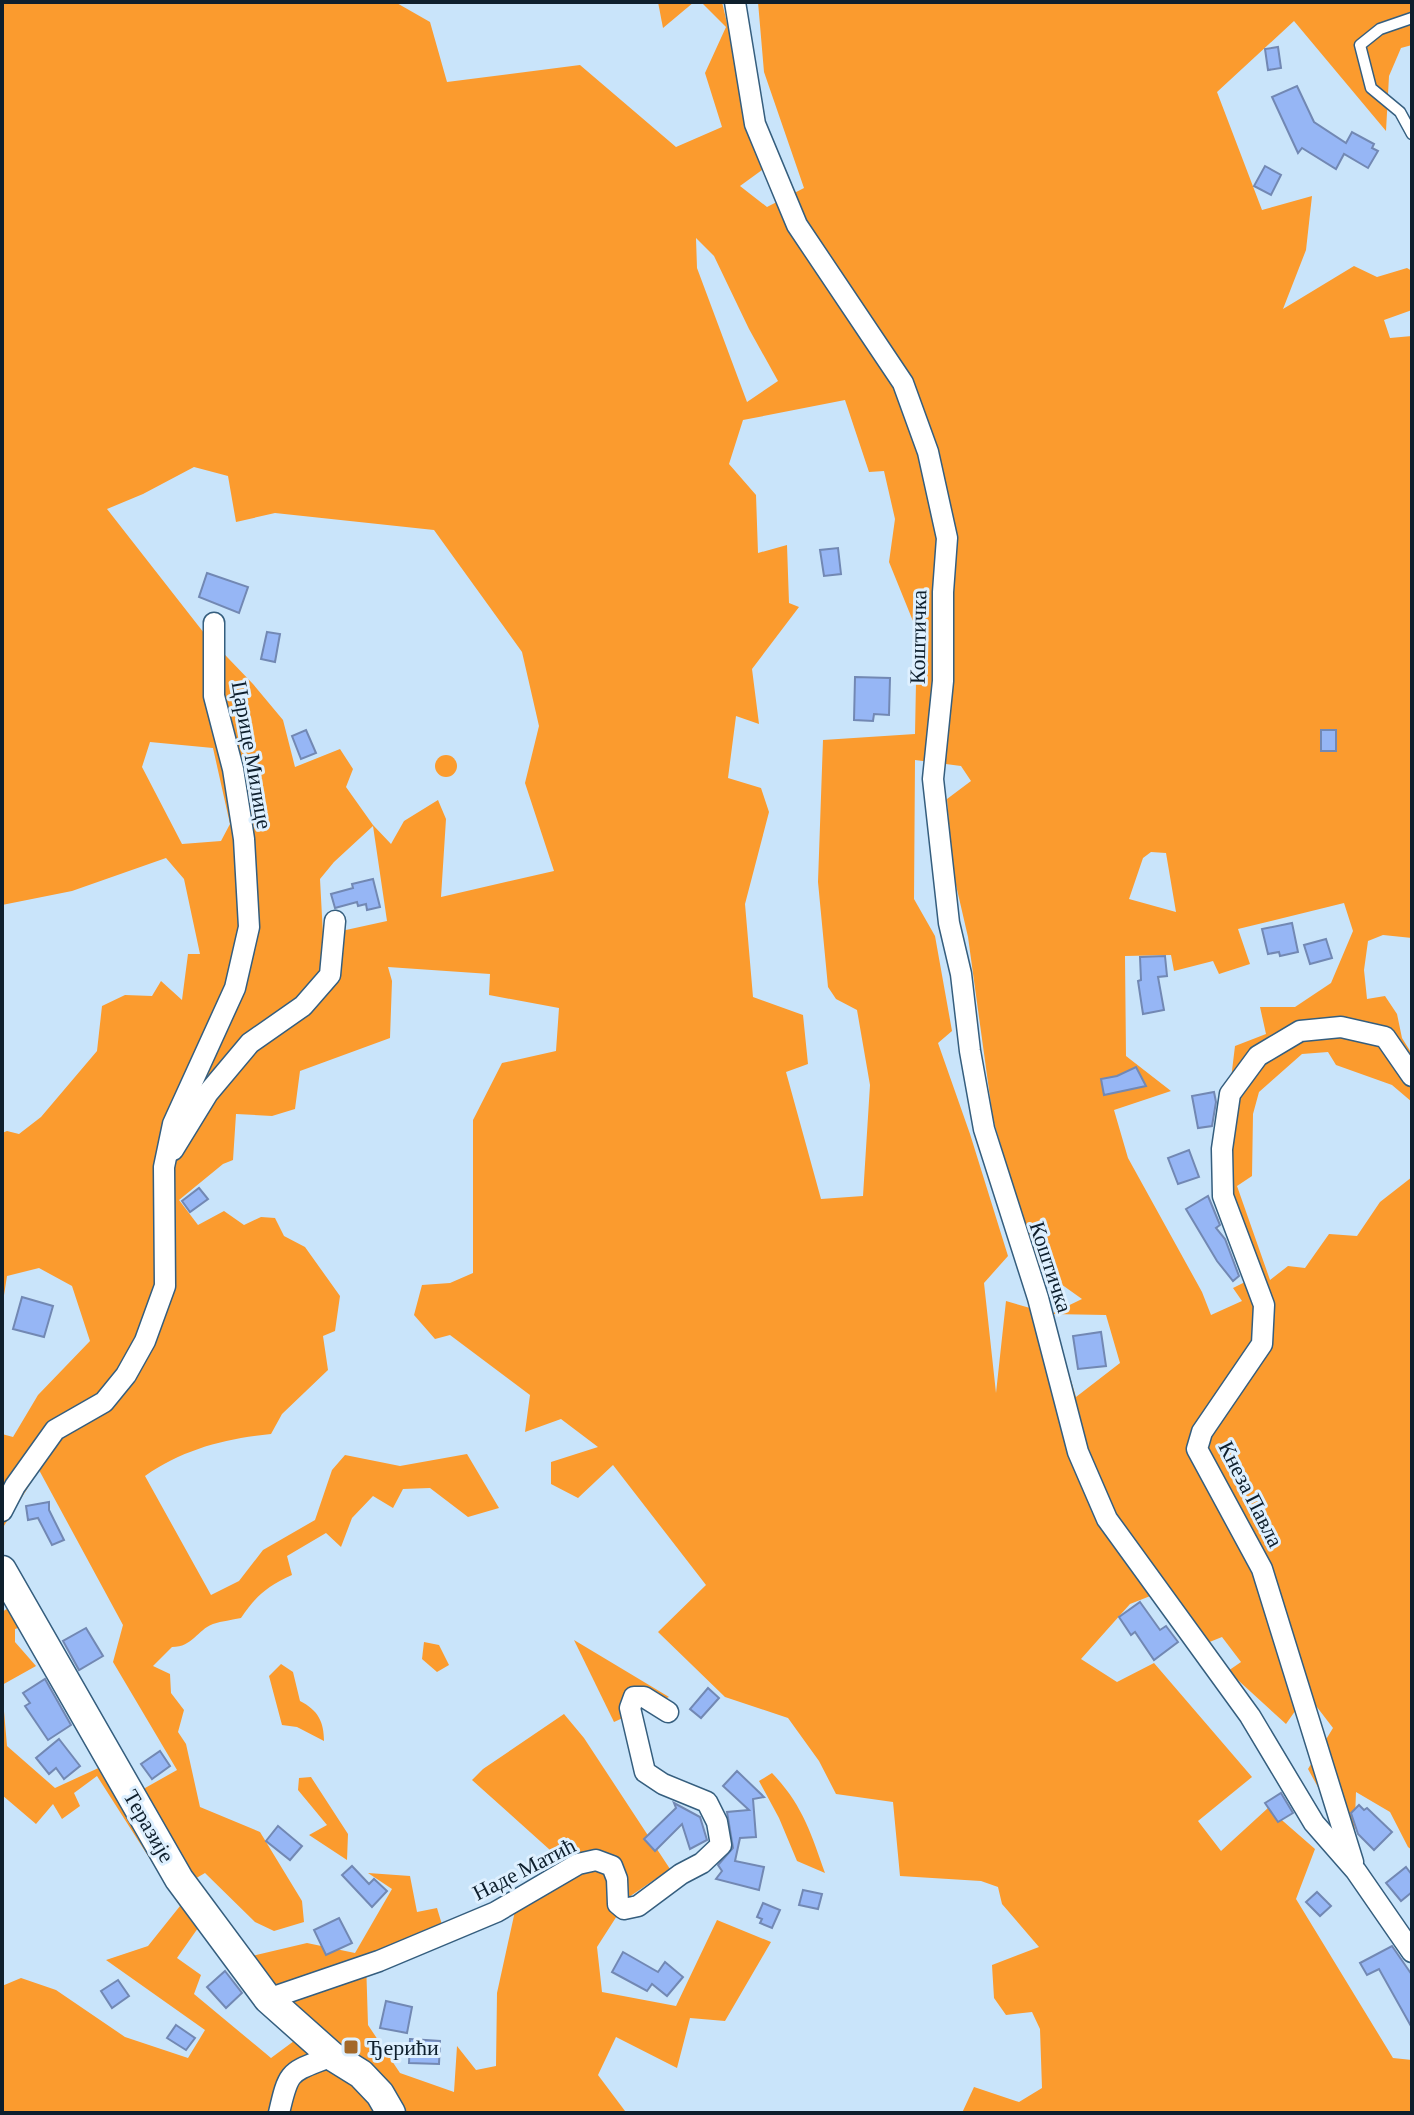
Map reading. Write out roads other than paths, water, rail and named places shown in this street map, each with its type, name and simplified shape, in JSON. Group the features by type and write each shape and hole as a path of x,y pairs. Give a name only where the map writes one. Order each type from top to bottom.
{"street":[{"name":"Коштичка","path":"735,2 755,124 797,225 903,383 928,452 947,538 943,592 943,681 933,779 949,923 961,974 984,1129 1038,1298 1078,1452 1107,1519 1250,1716 1314,1823 1356,1871 1412,1952"},
{"name":"Царице Милице","path":"2,1511 15,1486 55,1430 104,1402 126,1375 145,1341 165,1286 164,1167 173,1124 235,988 249,927 244,839 233,769 214,696 214,623"},
{"path":"164,1167 208,1093 250,1043 303,1006 330,975 335,921"},
{"name":"Кнеза Павла","path":"1356,1871 1262,1569 1197,1449 1202,1432 1262,1344 1264,1305 1223,1196 1222,1149 1230,1094 1258,1056 1300,1031 1341,1027 1385,1037 1412,1076"},
{"name":"Теразије","path":"2,1570 179,1879 268,1999 332,2056 361,2074 380,2094 391,2113"},
{"name":"Наде Матић","path":"268,1999 379,1961 496,1912 578,1864 596,1860 612,1866 617,1879 618,1904 624,1909 638,1906 681,1874 702,1863 721,1845 717,1822 707,1802 663,1784 645,1772 630,1708 634,1697 644,1697 668,1712"},
{"path":"279,2113 286,2082 296,2071 332,2056"}],"lane":[{"path":"1412,18 1380,29 1360,45 1371,88 1400,112 1412,134"}],"place":[{"name":"Ђерићи","path":"351,2047"}]}
